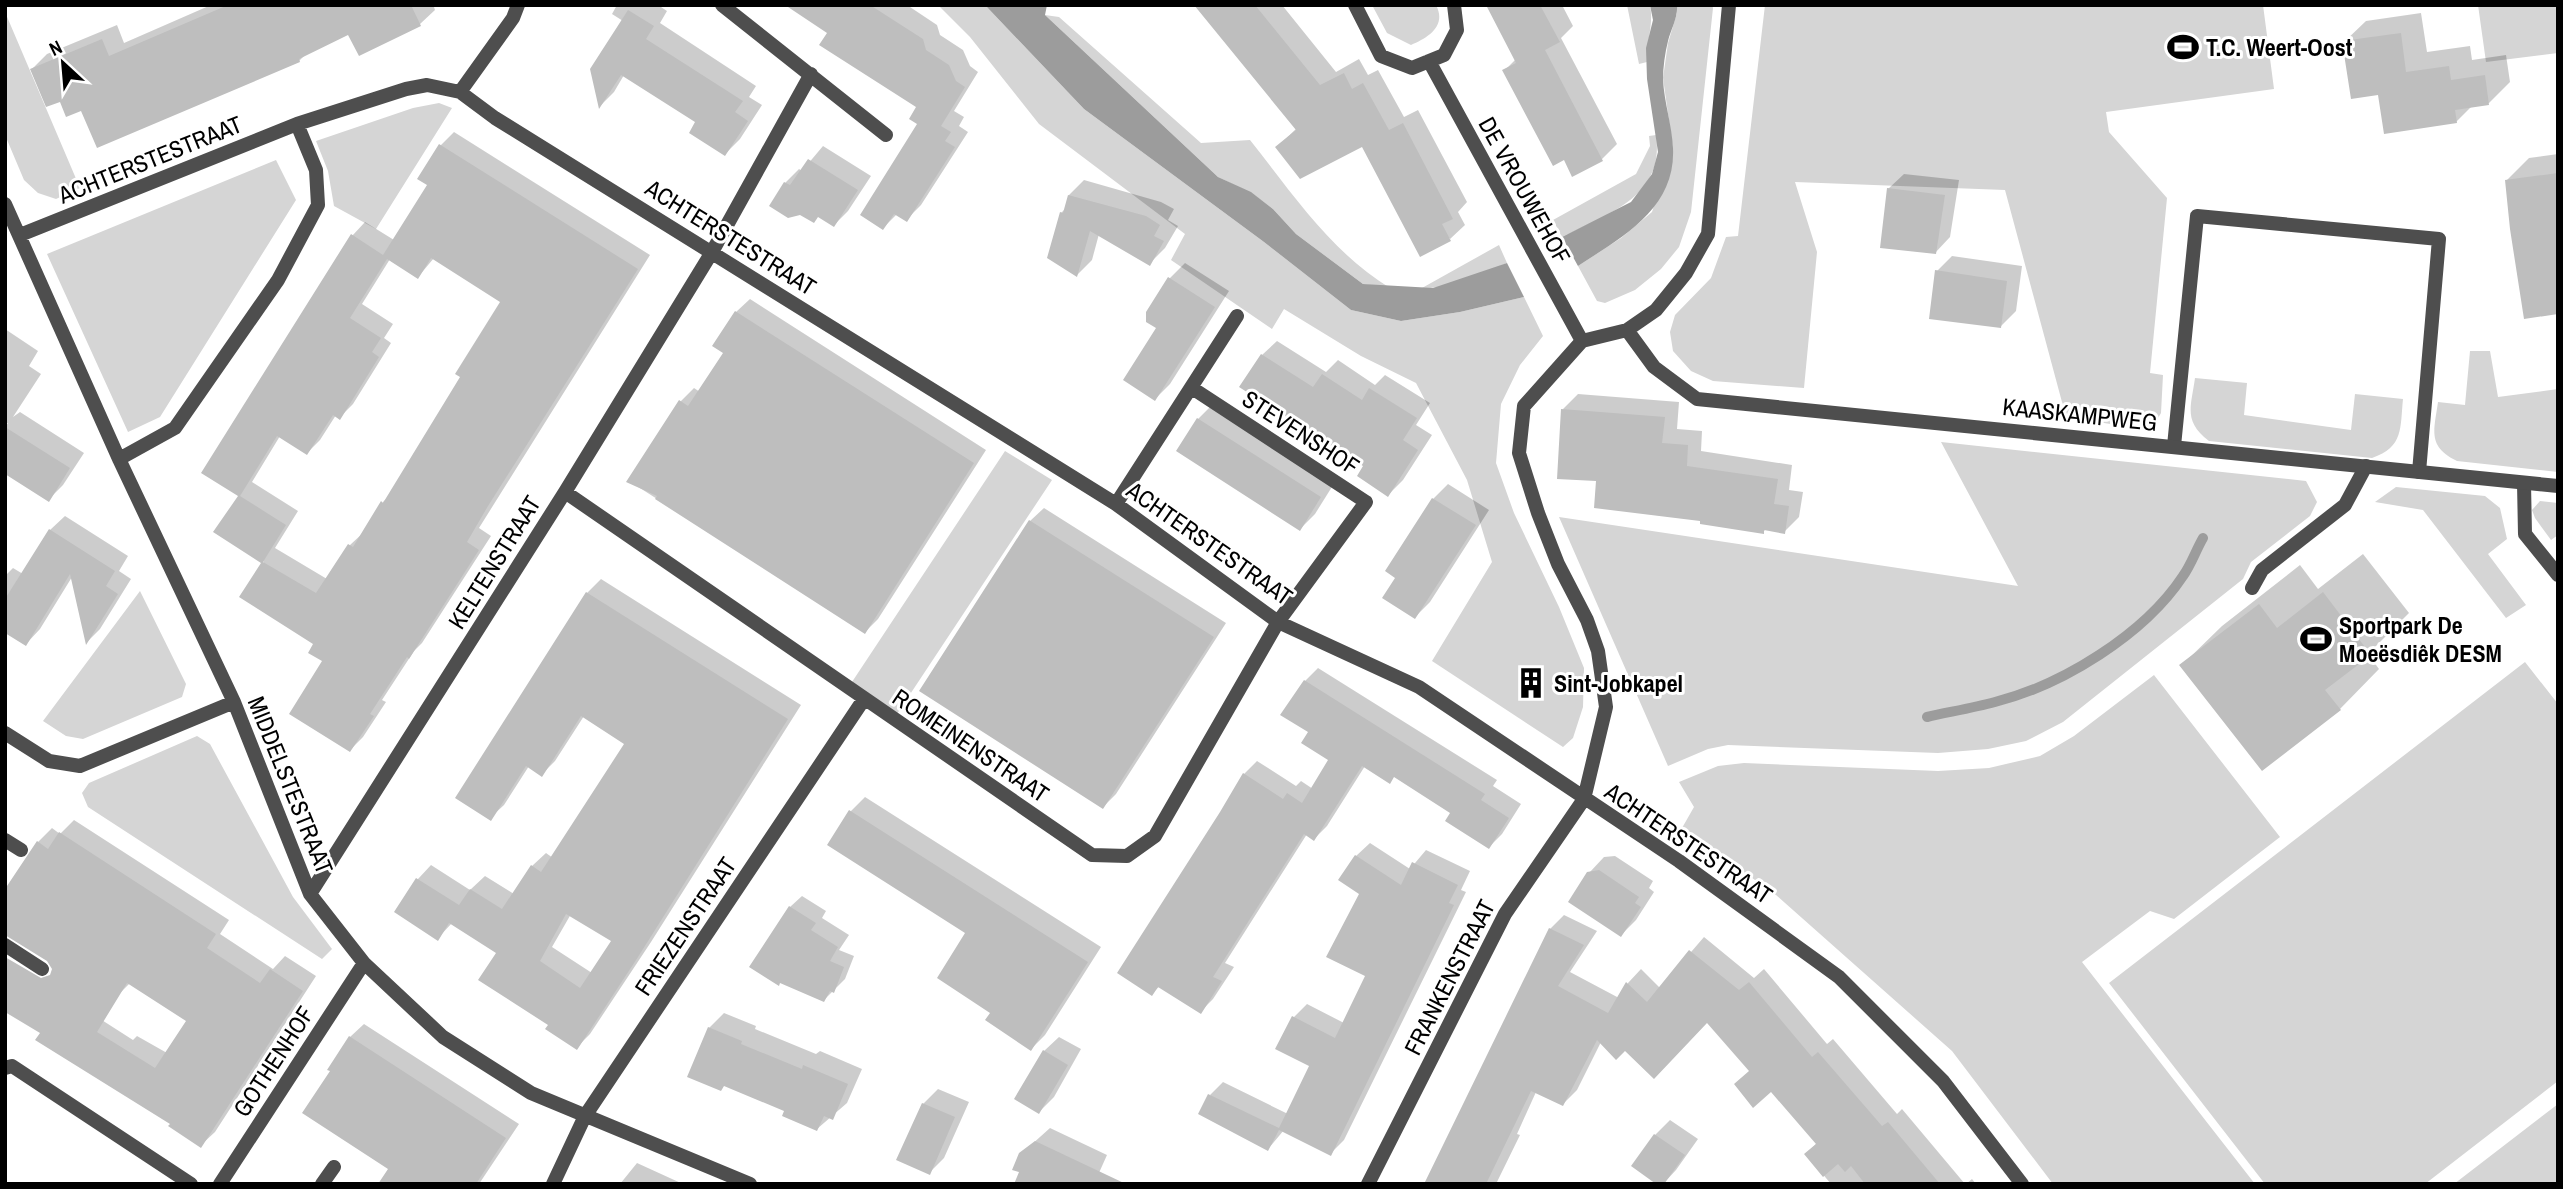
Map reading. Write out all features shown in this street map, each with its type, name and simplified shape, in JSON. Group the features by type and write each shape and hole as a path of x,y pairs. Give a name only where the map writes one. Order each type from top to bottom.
{"street":[{"path":"460,92 513,18 518,5"},
{"path":"722,5 886,135"},
{"path":"1355,5 1381,56 1412,68 1444,55 1457,30 1454,5"},
{"path":"1584,799 1606,707 1598,652 1587,620 1558,564 1519,453 1524,406 1582,341 1627,330 1656,310 1686,273 1709,234 1729,5"},
{"name":"DE VROUWEHOF","path":"1429,61 1582,341"},
{"name":"KELTENSTRAAT","path":"310,894 565,492 712,252 811,75"},
{"name":"ACHTERSTESTRAAT","path":"20,235 298,124 406,89 427,85 460,92 495,118 1116,504 1279,622 1419,687 1679,861 1839,977 1943,1081 2022,1184"},
{"path":"118,460 175,428 278,280 318,205 316,170 298,124"},
{"name":"MIDDELSTESTRAAT","path":"5,204 118,460 234,702 310,894 364,963 443,1037 531,1094 750,1184"},
{"path":"2174,446 2197,216 2346,229 2439,239 2419,472"},
{"path":"1116,504 1237,316"},
{"name":"KAASKAMPWEG","path":"1627,330 1654,367 1697,399 2558,486"},
{"name":"STEVENSHOF","path":"1192,388 1366,502 1279,622"},
{"path":"2252,588 2262,570 2345,505 2367,466"},
{"path":"2524,483 2525,534 2558,575"},
{"name":"ROMEINENSTRAAT","path":"565,492 1092,855 1127,856 1155,836 1279,622"},
{"name":"FRIEZENSTRAAT","path":"552,1184 585,1116 864,699"},
{"path":"5,733 50,761 80,766 234,702"},
{"name":"FRANKENSTRAAT","path":"1368,1184 1505,914 1584,799"},
{"path":"5,840 21,850"},
{"path":"5,946 42,969"},
{"name":"GOTHENHOF","path":"220,1184 364,963"},
{"path":"5,1068 12,1066 191,1184"},
{"path":"323,1184 334,1167"}],"shaded area":[{"path":"938,5 985,5 1084,109 1351,310 1401,321 1460,312 1524,297 1543,336 1520,365 1501,404 1496,463 1514,513 1559,607 1584,668 1583,707 1573,738 1563,747 1432,661 1492,562 1467,480 1416,383 1361,356 1284,309 1272,329 1171,260 1185,234 1039,124 970,37"},
{"path":"985,5 1047,5 1045,15 1218,177 1251,192 1273,209 1296,234 1363,284 1433,288 1507,263 1524,297 1460,312 1401,321 1351,310 1084,109"},
{"path":"1372,5 1436,5 1439,19 1429,35 1411,45 1387,33"},
{"path":"1627,5 1650,5 1647,62 1639,64"},
{"path":"1650,5 1677,5 1663,74 1673,148 1672,169 1666,188 1643,219 1578,266 1562,237 1631,202 1652,174 1658,152 1647,79 1646,48 1653,20"},
{"path":"1677,5 1712,5 1713,8 1691,212 1679,247 1661,269 1635,290 1605,303 1597,301 1578,266 1621,238 1652,212 1673,149 1663,78"},
{"path":"1765,5 2263,5 2274,89 2106,112 2109,132 2167,198 2150,373 2163,375 2161,413 2157,420 2142,429 2066,417 2005,190 1795,182 1817,252 1804,388 1713,381 1691,371 1673,351 1670,332 1675,315 1711,278 1726,237 1738,236"},
{"path":"2478,5 2558,5 2558,53 2486,62"},
{"path":"5,12 80,188 56,199 38,193 24,180 5,135"},
{"path":"1045,15 1059,17 1201,143 1250,140 1297,201 1331,239 1349,257 1390,288 1363,284 1296,234 1273,209 1253,194 1218,177"},
{"path":"439,103 452,108 376,229 334,206 328,171 316,141 413,108"},
{"path":"1656,135 1656,156 1651,174 1642,188 1614,211 1562,237 1553,220 1636,174 1650,146 1649,136"},
{"path":"276,160 296,200 160,417 128,432 47,254"},
{"path":"1499,245 1507,263 1455,283 1422,288"},
{"path":"2470,351 2490,351 2498,397 2558,389 2558,472 2457,461 2441,450 2434,429 2438,402 2465,405"},
{"path":"2195,378 2247,383 2244,415 2351,430 2355,394 2403,399 2400,428 2390,448 2372,458 2209,441 2192,420"},
{"path":"1941,442 2306,481 2317,502 2310,516 2251,562 2243,579 2063,722 2026,741 1988,749 1938,753 1728,745 1708,749 1668,766 1559,517 2018,586"},
{"path":"1005,451 1052,480 895,717 848,688"},
{"path":"2396,487 2485,496 2500,508 2507,539 2488,554 2526,605 2506,618 2423,510 2375,502"},
{"path":"2540,501 2558,503 2558,535 2551,540 2532,510"},
{"path":"140,591 186,684 182,697 83,739 66,736 43,721"},
{"path":"2525,662 2558,704 2558,1081 2425,1184 2265,1184 2109,983"},
{"path":"2154,675 2280,837 2174,919 2150,911 2082,962 2255,1184 2053,1184 1952,1051 1776,895 1682,828 1694,807 1679,782 1718,766 1744,763 1938,771 1989,768 2040,756 2074,736"},
{"path":"197,736 210,744 293,897 332,949 322,959 88,807 82,793 89,783"},
{"path":"2558,1104 2558,1184 2454,1184"}],"building":[{"path":"228,5 411,5 421,26 359,56 348,35 299,59 300,62 97,148 81,111 66,117 60,102 46,107 30,69 102,39 109,56"},
{"path":"785,5 870,5 923,39 926,50 949,65 956,81 965,87 941,126 951,132 945,141 955,147 907,222 894,214 883,230 860,215 917,124 909,119 916,107 819,45 827,33"},
{"path":"1194,5 1255,5 1320,85 1344,73 1352,89 1363,83 1389,130 1403,123 1453,219 1442,224 1451,241 1420,257 1362,147 1300,179 1275,147 1296,130"},
{"path":"1486,5 1540,5 1560,42 1545,50 1603,161 1572,177 1564,160 1553,166 1502,70 1516,63"},
{"path":"628,10 654,26 646,39 743,101 735,112 748,121 725,156 689,133 695,122 621,75 599,109 590,69"},
{"path":"2401,33 2406,72 2449,66 2451,80 2485,75 2489,105 2455,110 2457,123 2384,134 2378,95 2351,99 2342,41"},
{"path":"439,144 638,269 488,506 467,542 479,550 370,714 374,716 350,752 289,714 322,661 308,653 313,644 239,597 261,563 213,532 238,496 201,473 351,234 383,255 427,185 417,179","holes":["431,258 500,302 455,374 460,377 383,503 381,501 353,547 348,544 316,593 263,562 286,525 240,496 277,436 307,455 333,415 340,420 379,357 372,352 381,338 350,318 387,259 418,279"]},
{"path":"808,159 858,190 834,227 818,217 814,223 800,215 788,218 769,206 784,182 790,185"},
{"path":"2558,173 2558,314 2524,319 2505,180"},
{"path":"1887,188 1945,195 1936,254 1880,248"},
{"path":"1068,195 1146,216 1160,225 1154,236 1164,241 1150,266 1090,231 1077,277 1047,258 1060,212 1063,213"},
{"path":"1935,270 2007,281 2001,328 1929,319"},
{"path":"1168,277 1215,307 1155,401 1123,380 1156,328 1146,322 1146,312"},
{"path":"735,311 974,463 865,634 655,499 657,496 626,482 679,400 688,406 723,353 712,346"},
{"path":"1261,354 1313,387 1322,374 1362,400 1369,388 1417,418 1403,440 1418,450 1388,497 1357,476 1363,466 1239,387"},
{"path":"1561,409 1665,417 1662,443 1688,445 1687,466 1778,479 1774,504 1789,506 1785,534 1764,530 1764,534 1700,524 1700,521 1594,508 1596,481 1557,479"},
{"path":"1197,418 1321,497 1300,531 1176,451"},
{"path":"5,427 70,468 49,502 5,474"},
{"path":"1432,498 1476,525 1415,619 1382,598 1395,578 1385,571"},
{"path":"1029,520 1214,637 1103,809 919,691"},
{"path":"49,529 115,571 106,586 118,594 86,645 70,574 26,646 5,633 5,599"},
{"path":"586,592 788,719 577,1050 545,1029 548,1025 478,980 496,953 449,923 438,941 394,912 416,878 459,905 470,889 502,909 531,865 541,872 624,744 581,716 542,777 526,766 491,821 455,798","holes":["566,914 611,941 580,988 540,961"]},
{"path":"2323,592 2371,655 2325,690 2341,710 2262,771 2179,665 2259,604 2277,628"},
{"path":"1304,680 1485,794 1481,800 1509,818 1489,849 1445,821 1450,813 1394,777 1390,784 1362,766 1314,841 1304,834 1213,977 1222,981 1201,1014 1158,987 1152,996 1117,973 1243,773 1283,799 1287,793 1302,803 1328,760 1301,743 1308,732 1280,715"},
{"path":"849,810 1088,962 1031,1051 985,1020 990,1013 937,978 965,933 827,845"},
{"path":"59,832 216,934 207,948 260,983 270,969 303,991 201,1148 168,1126 170,1124 35,1040 40,1033 5,1012 5,957 41,978 50,975 52,969 47,961 5,935 5,889 37,841 48,849","holes":["127,983 186,1021 155,1068 97,1032"]},
{"path":"1355,855 1401,885 1412,862 1458,885 1449,903 1454,905 1331,1156 1279,1130 1268,1151 1198,1114 1208,1094 1279,1128 1309,1066 1275,1049 1292,1016 1335,1038 1365,976 1326,957 1359,894 1338,880"},
{"path":"1599,870 1639,897 1635,903 1641,907 1621,937 1568,902 1587,872"},
{"path":"789,906 816,923 811,930 838,947 830,961 844,967 834,993 830,991 824,1002 780,983 779,986 749,967"},
{"path":"1549,928 1584,945 1558,986 1608,1013 1626,982 1647,1002 1689,950 1739,990 1749,982 1812,1057 1818,1052 1882,1126 1888,1122 1940,1184 1865,1184 1851,1166 1845,1172 1838,1164 1823,1177 1804,1154 1816,1144 1771,1092 1753,1108 1734,1084 1749,1071 1707,1023 1654,1079 1625,1051 1616,1060 1597,1040 1563,1106 1531,1091 1486,1184 1424,1184"},
{"path":"708,1027 802,1069 803,1065 848,1084 833,1120 824,1116 817,1131 782,1116 784,1111 724,1086 721,1091 687,1077"},
{"path":"349,1036 506,1138 476,1184 378,1184 388,1169 302,1113"},
{"path":"1043,1050 1068,1065 1039,1114 1014,1099"},
{"path":"922,1103 955,1117 930,1175 896,1160"},
{"path":"1654,1134 1685,1155 1664,1184 1656,1184 1631,1166"},
{"path":"1035,1141 1126,1184 1014,1184 1019,1172 1012,1170 1019,1153"}],"waterway":[{"path":"1927,717 2021,694 2074,670 2099,655 2147,618 2166,598 2186,572 2203,538"}],"place":[{"name":"T.C. Weert-Oost","path":"2183,47"},
{"name":"Sportpark De Moeësdiêk DESM","path":"2316,639"},
{"name":"Sint-Jobkapel","path":"1531,683"}]}
